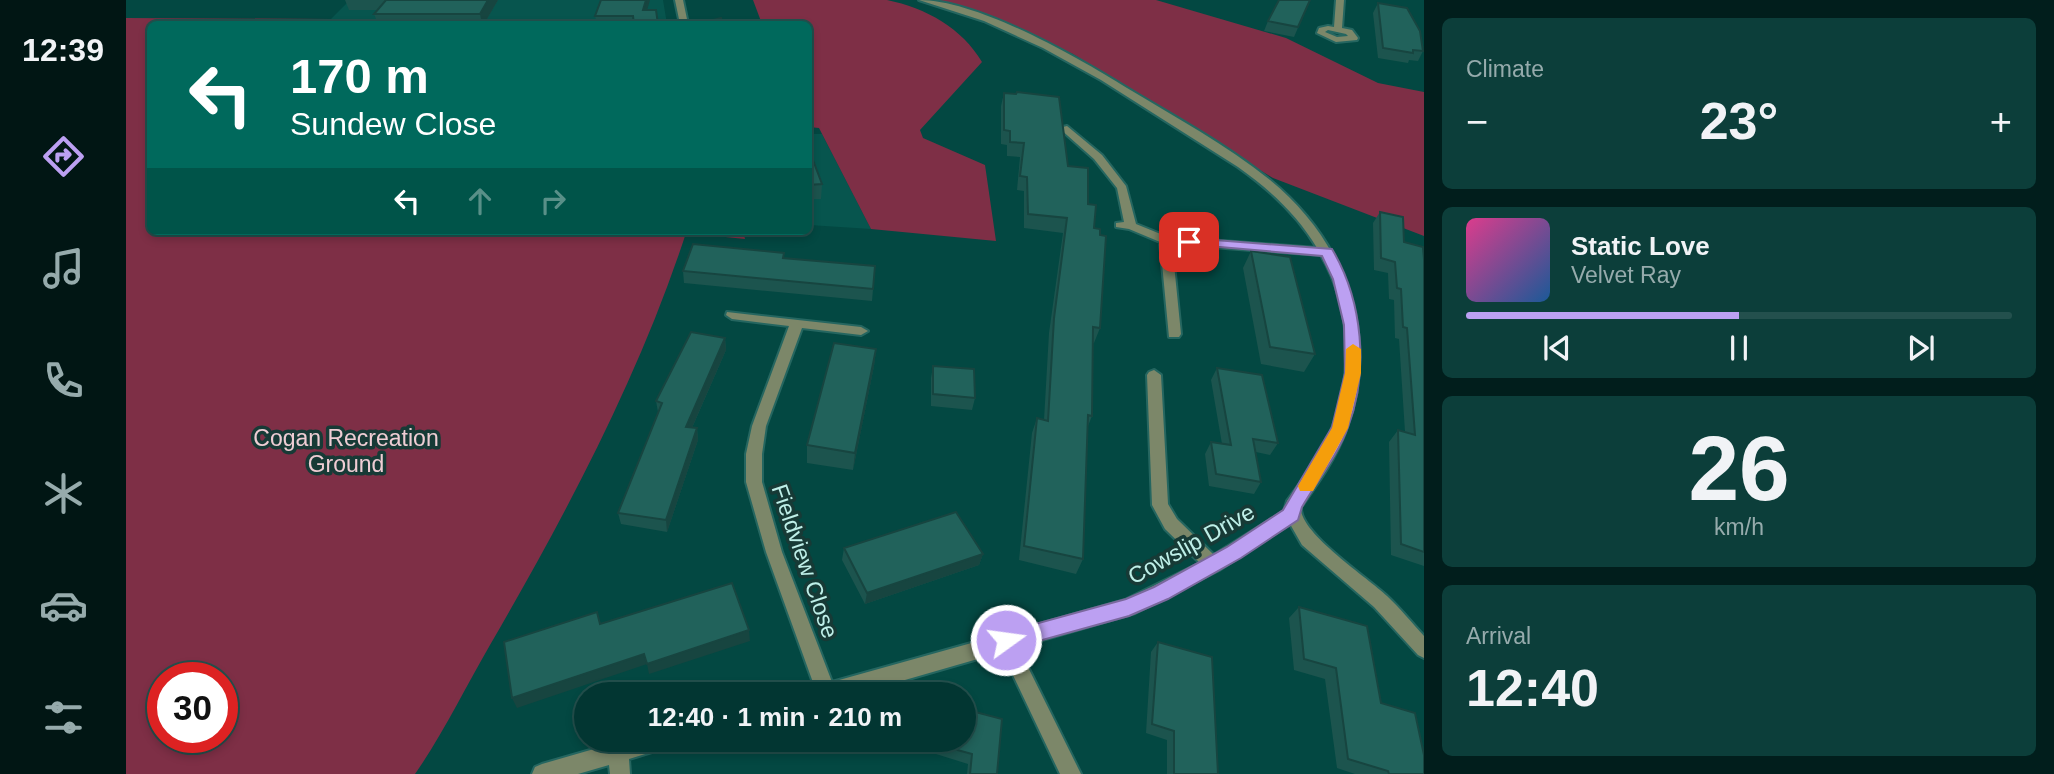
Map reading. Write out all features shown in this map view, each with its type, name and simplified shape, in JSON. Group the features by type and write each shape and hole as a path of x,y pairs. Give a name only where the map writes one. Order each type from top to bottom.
{"street":[{"path":"679,0 683,21"},
{"name":"Cowslip Drive","path":"864,682 1129,607 1213,565 1292,514 1293,506 1340,428 1353,373 1352,325 1339,279 1327,252 1308,223 1268,183 1064,53 1012,30 923,0"},
{"path":"1339,29 1340,0"},
{"path":"1064,128 1098,157 1122,188 1126,226 1166,240 1327,252"},
{"path":"1166,240 1174,334"},
{"path":"732,315 861,331"},
{"name":"Fieldview Close","path":"797,323 759,426 754,454 754,482 774,552 819,682"},
{"path":"1154,375 1160,505 1171,524 1213,565"},
{"path":"1292,514 1295,524 1316,548 1380,601 1424,649"},
{"path":"1006,640 1072,774"},
{"path":"542,774 622,752"},
{"path":"619,753 620,774"}],"shaded area":[{"path":"350,0 663,0 666,21 329,21"},
{"path":"812,134 822,134 871,229 812,225"}],"green space":[{"path":"753,0 887,0 929,14 964,39 982,62 920,130 923,138 985,165 996,241 871,229 819,128 812,127 812,21 761,21"},
{"path":"921,0 1156,0 1286,38 1378,83 1424,92 1424,236 1273,178 1073,54 987,15"},
{"name":"Cogan Recreation Ground","path":"126,18 332,19 147,21 147,235 685,235 646,340 599,444 518,596 415,774 126,774"},
{"name":"Cogan Recreation Ground","path":"706,235 744,235 745,239"}],"building":[{"path":"386,0 488,0 480,14 374,14"},
{"path":"601,0 646,0 643,10 656,10 658,21 634,21 633,16 595,16"},
{"path":"1279,0 1310,0 1298,27 1268,21"},
{"path":"1378,3 1407,8 1420,31 1423,51 1413,50 1413,53 1383,48"},
{"path":"1004,93 1059,97 1068,166 1088,168 1088,204 1096,205 1094,228 1100,229 1100,235 1106,236 1100,328 1093,327 1092,416 1088,415 1083,559 1024,546 1037,418 1048,421 1054,318 1067,218 1028,214 1027,177 1020,176 1024,143 1010,142 1010,131 1004,130"},
{"path":"812,158 822,184 812,185"},
{"path":"1380,212 1403,217 1404,242 1423,247 1424,552 1401,544 1398,430 1415,435 1407,328 1403,327 1401,289 1397,288 1395,262 1381,258"},
{"path":"693,244 784,253 783,258 875,266 873,289 683,271"},
{"path":"1251,251 1290,257 1315,354 1270,347"},
{"path":"691,332 725,338 686,427 697,428 666,520 618,513 662,403 656,401"},
{"path":"834,343 876,349 855,453 807,445"},
{"path":"933,366 974,369 975,398 933,394"},
{"path":"1217,368 1262,375 1278,443 1253,439 1261,482 1216,474 1211,442 1231,445"},
{"path":"956,512 983,554 867,593 844,548"},
{"path":"732,583 749,630 647,664 644,654 512,698 504,642 597,612 600,624"},
{"path":"1299,607 1367,626 1381,703 1415,713 1424,755 1424,774 1389,774 1388,771 1348,759 1336,668 1304,659"},
{"path":"1158,642 1212,657 1218,774 1174,774 1174,731 1152,724"},
{"path":"976,712 1002,719 997,774 970,774 972,754 965,752 976,752"}],"slow traffic":[{"path":"1307,486 1340,428 1353,373 1353,349"}],"route":[{"path":"1006,640 1129,607 1161,593 1234,552 1292,514 1293,506 1325,457 1340,428 1353,373 1352,325 1346,299 1327,252 1189,242"}]}
